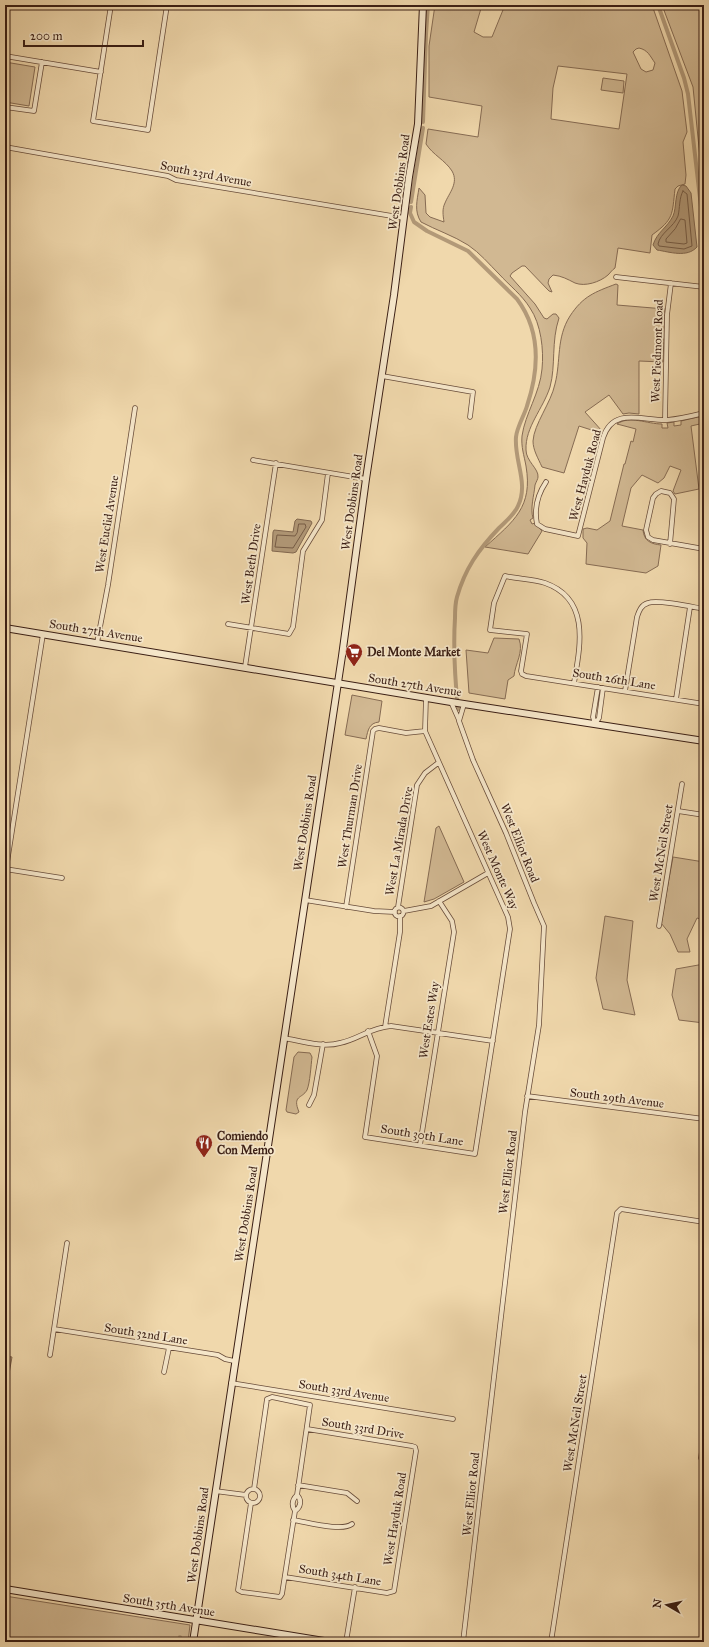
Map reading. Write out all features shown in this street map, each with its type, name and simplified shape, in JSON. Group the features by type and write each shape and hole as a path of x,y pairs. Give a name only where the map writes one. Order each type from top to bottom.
{"main road":[{"name":"West Dobbins Road","path":"193,1642 234,1361 338,683 366,479 382,376 419,108 423,5"},
{"name":"South 27th Avenue","path":"5,628 426,698 704,741"},
{"name":"South 35th Avenue","path":"5,1589 330,1642"}],"street":[{"path":"111,5 94,121 148,130 167,5"},
{"path":"5,56 101,72"},
{"path":"5,107 34,111 42,62"},
{"name":"South 23rd Avenue","path":"5,148 168,176 176,180 404,218"},
{"path":"616,277 704,287"},
{"name":"West Piedmont Road","path":"665,420 666,331 671,283"},
{"path":"382,376 473,392 470,417"},
{"name":"West Euclid Avenue","path":"97,643 108,585 135,408"},
{"path":"665,420 704,414"},
{"name":"West Hayduk Road","path":"546,482 542,488 535,514 537,524 545,529 578,536 606,430 614,421 620,418 630,417 665,420"},
{"path":"253,460 366,479"},
{"name":"West Beth Drive","path":"245,667 276,464"},
{"path":"228,624 290,634 293,627 303,551 322,520 328,473"},
{"path":"670,544 674,499 670,493 665,491 659,492 653,498 646,530 648,537 653,540 670,544 704,549"},
{"name":"South 26th Lane","path":"574,683 581,629 577,616 570,602 560,592 545,584 505,576 494,602 490,630 527,634 520,671 522,674 574,683 598,687 603,688 704,704"},
{"path":"625,691 639,610 644,605 651,602 704,609"},
{"path":"676,699 690,607"},
{"path":"43,634 6,869 62,878"},
{"path":"595,724 593,717 598,687"},
{"path":"595,724 598,718 603,688"},
{"name":"West Monte Way","path":"426,698 425,731 508,918 510,929 475,1154"},
{"path":"458,703 460,721"},
{"name":"West Elliot Road","path":"458,703 460,721 473,760 506,833 544,926 540,1019 527,1096 463,1642"},
{"name":"West Thurman Drive","path":"346,907 375,729 406,732 425,731"},
{"name":"West La Mirada Drive","path":"398,907 417,785 425,773 438,763"},
{"name":"West McNeil Street","path":"659,926 682,784"},
{"path":"678,811 704,815"},
{"path":"385,1027 400,932 400,916 404,914 404,911 422,908 440,901 488,874"},
{"path":"305,900 374,911 395,912 397,916 400,916"},
{"name":"West Estes Way","path":"420,1145 454,932 452,921 440,901"},
{"path":"395,912 398,907 402,908 404,911"},
{"path":"284,1038 323,1044 334,1044 342,1043 368,1031 385,1027 400,1027 493,1041"},
{"name":"South 30th Lane","path":"368,1031 377,1056 365,1137 475,1154"},
{"path":"309,1105 314,1095 323,1044"},
{"name":"South 29th Avenue","path":"527,1096 704,1119"},
{"name":"West McNeil Street","path":"551,1642 617,1213 621,1209 704,1222"},
{"path":"50,1355 67,1243"},
{"name":"South 32nd Lane","path":"54,1329 218,1356 234,1361"},
{"path":"164,1372 169,1348"},
{"name":"South 33rd Avenue","path":"231,1383 453,1419"},
{"name":"South 33rd Drive","path":"254,1489 267,1399 272,1397 310,1405 307,1429 415,1447"},
{"path":"295,1511 292,1503 297,1495 307,1429"},
{"path":"701,1458 704,1438"},
{"name":"West Hayduk Road","path":"392,1592 395,1588 416,1451 415,1447"},
{"path":"298,1486 347,1493 357,1501"},
{"path":"254,1489 259,1493 259,1498 257,1502 251,1503 246,1499 246,1495 248,1491 254,1489"},
{"path":"215,1491 246,1495"},
{"path":"251,1503 238,1590 242,1592 280,1597 285,1577 295,1511 301,1503 297,1495"},
{"path":"293,1520 341,1527 352,1524"},
{"name":"South 34th Lane","path":"285,1577 392,1592"},
{"path":"346,1642 355,1588"}],"shaded area":[{"path":"435,5 482,5 474,32 483,37 492,37 505,5 652,5 682,91 687,132 683,142 686,175 685,184 678,186 675,189 671,216 664,225 652,235 650,253 618,248 615,268 605,278 597,282 579,284 553,275 549,279 548,283 552,292 549,291 525,266 522,266 510,276 535,304 544,318 547,319 553,314 556,314 559,318 555,336 553,370 550,387 531,426 526,442 528,458 538,474 532,502 533,518 530,520 532,524 535,523 542,531 528,554 485,547 513,521 524,503 527,492 526,466 522,447 522,436 541,378 543,362 541,337 534,314 527,303 484,259 468,245 421,222 417,214 419,188 425,195 426,213 430,217 444,222 443,208 454,184 454,175 452,171 426,144 428,129 478,137 482,106 429,97 429,46","holes":["639,48 647,52 655,63 653,70 646,72 641,69 633,52","558,66 627,74 619,129 551,119 553,88"]},
{"path":"662,5 704,5 704,198 693,87"},
{"path":"5,62 35,67 29,106 5,102"},
{"path":"603,78 624,81 623,93 601,90"},
{"path":"616,284 618,285 617,305 665,309 663,362 639,361 639,414 623,414 609,395 585,412 602,431 601,433 579,426 564,473 542,467 534,448 534,434 553,391 557,375 561,341 566,324 575,309 585,299 596,292"},
{"path":"698,417 704,418 704,423 691,426 699,489 675,494 673,491 681,470 670,466 664,478 658,483 642,475 631,488 622,526 643,530 646,539 654,544 661,545 658,566 646,573 586,564 587,543 583,538 583,529 587,528 597,530 610,521 624,464 631,441 633,442 636,429 617,424 622,421 633,420 662,424 662,428 668,428 667,423 674,422 674,426 681,425 681,421"},
{"path":"494,638 519,639 520,644 520,653 514,676 508,680 505,699 469,693 466,650 488,653"},
{"path":"352,695 382,701 379,722 371,725 366,739 345,735"},
{"path":"439,826 464,882 434,899 424,902 436,828"},
{"path":"673,857 704,862 704,920 697,918 687,939 690,952 678,952 670,934 661,923"},
{"path":"605,916 633,921 627,980 635,1015 603,1009 596,978"},
{"path":"704,964 704,1023 679,1020 672,995 676,969"},
{"path":"298,1052 310,1053 312,1057 308,1087 305,1093 297,1100 299,1112 296,1114 287,1112 286,1110 294,1057"},
{"path":"5,1596 190,1625 188,1642 5,1642"}],"water":[{"path":"682,185 686,186 691,193 697,247 683,253 657,250 653,245 657,237 673,216 679,188"},
{"path":"297,519 311,521 312,523 296,552 272,551 274,530 293,532 295,521"},
{"path":"5,1356 12,1357 5,1396"}],"waterway":[{"path":"423,122 428,5"},
{"path":"658,5 684,78 688,94 704,233"},
{"path":"411,202 423,128"},
{"path":"411,207 410,213 414,222 427,231 468,251 517,299 525,311 530,324 536,351 534,379 531,392 516,437 517,455 522,480 521,497 518,506 510,518 491,536 473,560 460,587 456,600 454,653 458,709"},
{"path":"180,1637 181,1642"}],"place":[{"name":"Del Monte Market","path":"354,667"},
{"name":"Comiendo Con Memo","path":"204,1158"}]}
